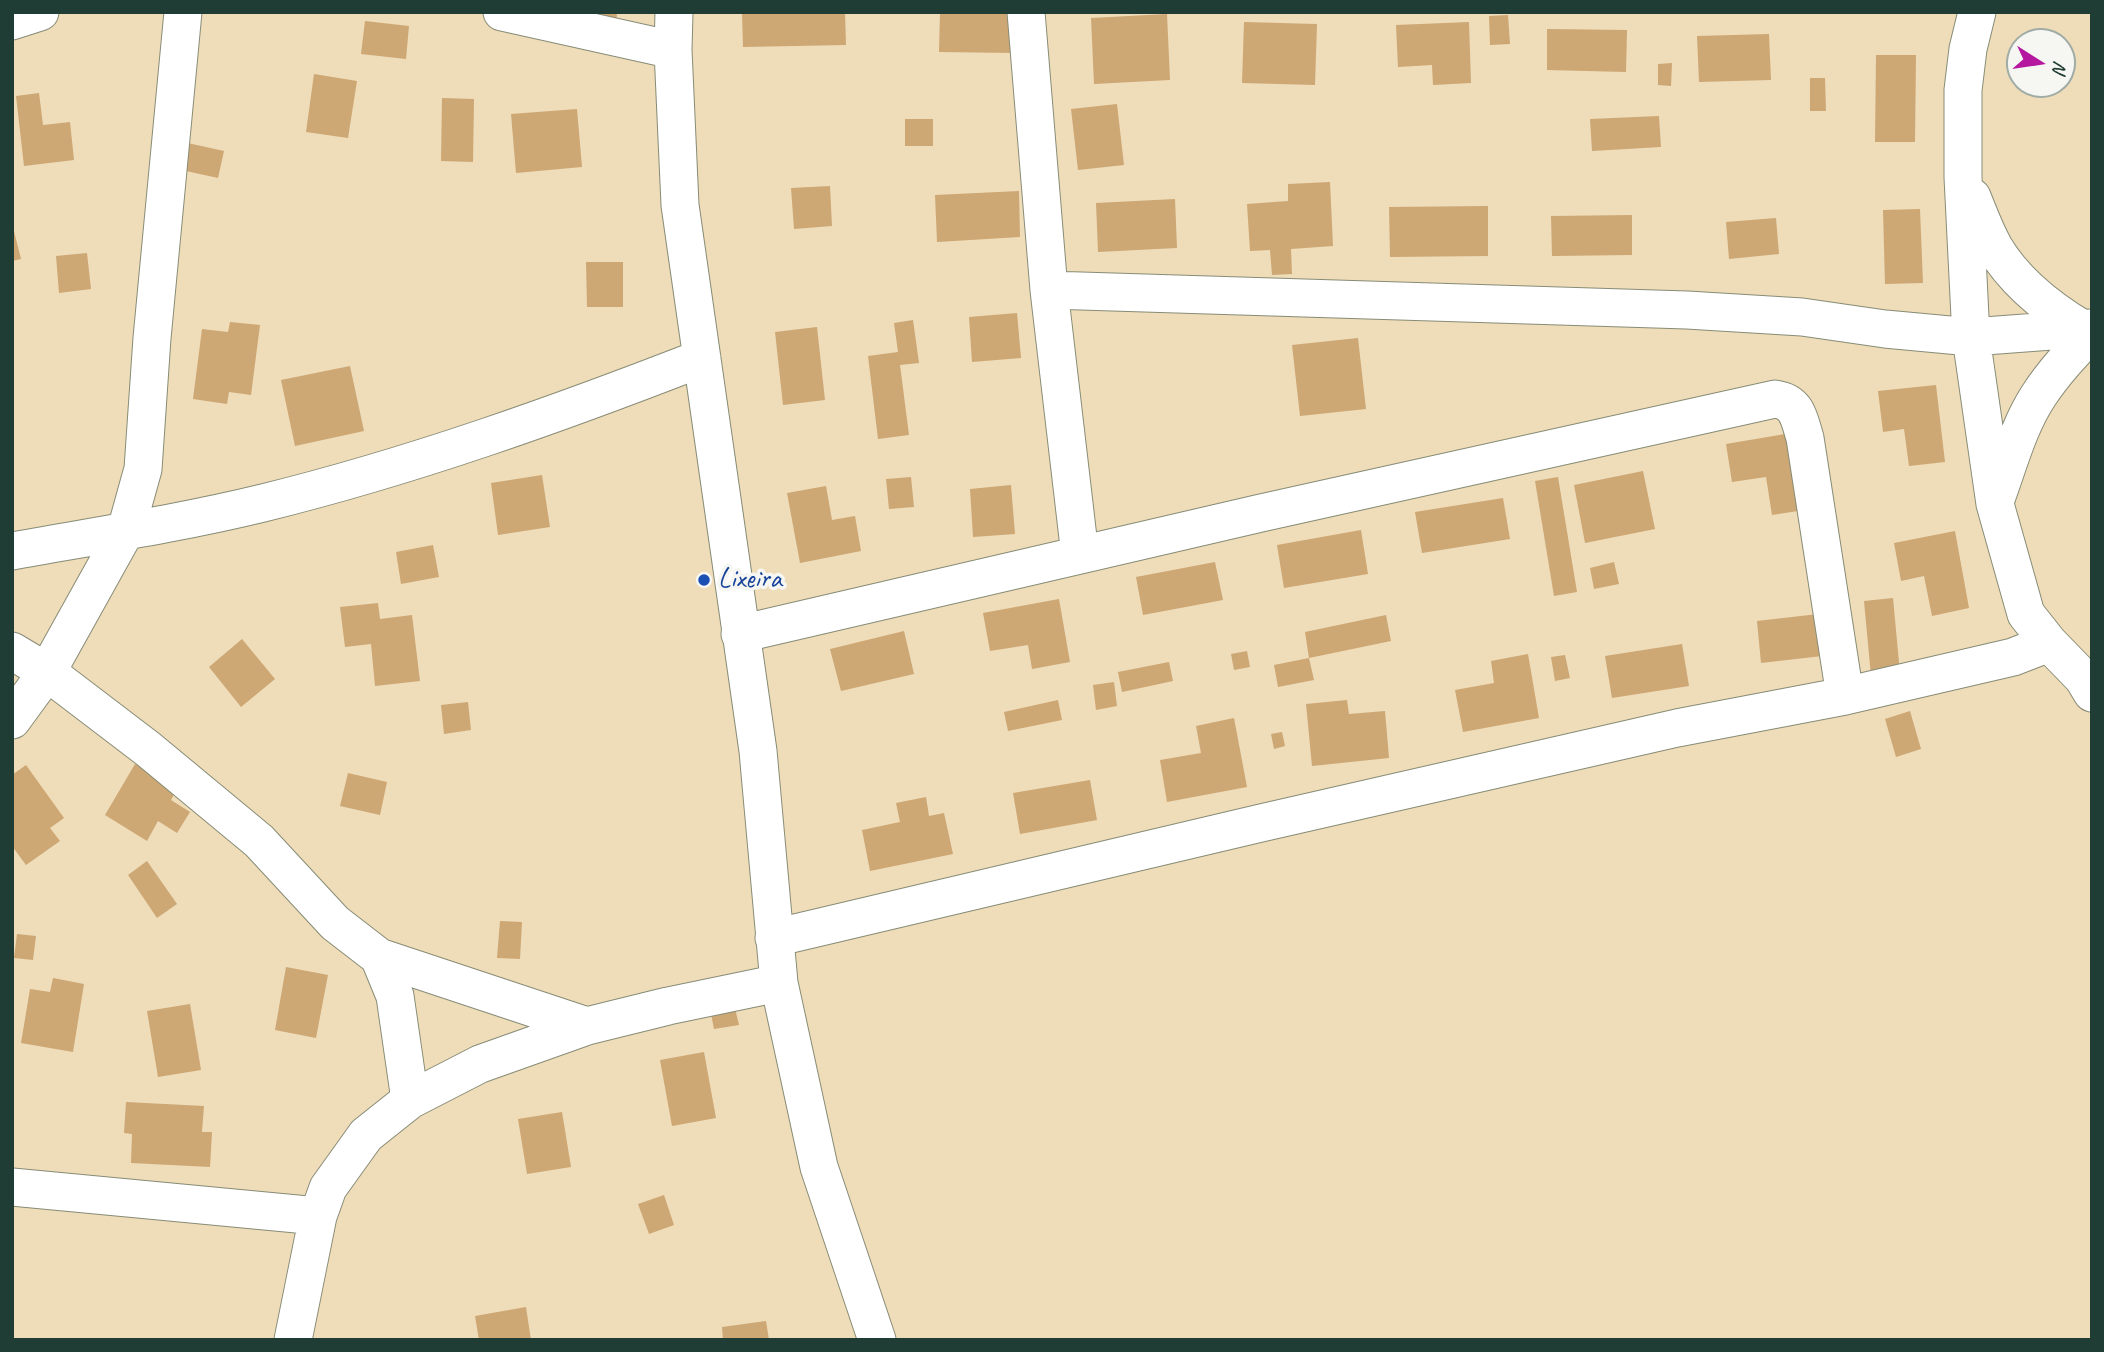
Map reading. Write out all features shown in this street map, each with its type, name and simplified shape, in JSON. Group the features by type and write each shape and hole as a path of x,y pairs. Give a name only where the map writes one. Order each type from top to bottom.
{"street":[{"path":"12,21 40,12"},
{"path":"12,720 47,672 126,530 143,469 152,338 183,12"},
{"path":"502,12 673,50"},
{"path":"674,12 673,50 680,205 758,751 779,984 819,1167 877,1340"},
{"path":"1026,12 1049,290 1080,555"},
{"path":"1977,12 1968,50 1963,90 1963,177 1971,337 1995,504 2026,614 2049,643 2083,678 2092,693"},
{"path":"1963,177 1995,248 2022,284 2057,314 2088,329"},
{"path":"1049,290 1687,310 1802,317 1885,329 1971,337 2088,329"},
{"path":"1995,504 2016,443 2037,397 2088,329"},
{"path":"12,551 261,503 431,457 583,404 702,358"},
{"path":"740,634 1599,438 1785,400 1796,409 1805,438 1846,696"},
{"path":"774,939 1261,822 1664,731 1846,696 2013,657 2049,643"},
{"path":"12,651 47,672 148,749 259,841 335,923 379,957 587,1026"},
{"path":"379,957 395,996 410,1100"},
{"path":"293,1340 318,1216 328,1188 366,1135 410,1100 481,1064 587,1026 668,1006 779,984"},
{"path":"12,1187 318,1216"}],"building":[{"path":"593,12 617,12 616,30 592,29"},
{"path":"845,12 846,45 743,47 742,13"},
{"path":"940,12 1016,12 1015,53 939,52"},
{"path":"1167,14 1170,80 1094,84 1091,18"},
{"path":"1508,15 1510,44 1490,45 1489,16"},
{"path":"365,21 409,26 406,59 361,54"},
{"path":"1244,22 1317,24 1315,85 1242,83"},
{"path":"1469,22 1471,83 1433,85 1432,65 1398,67 1396,25"},
{"path":"1547,29 1627,30 1626,72 1547,70"},
{"path":"1769,34 1771,80 1699,82 1697,36"},
{"path":"1876,55 1916,55 1915,142 1875,142"},
{"path":"1672,63 1671,86 1658,85 1658,64"},
{"path":"314,74 357,81 348,138 306,132"},
{"path":"1810,78 1825,78 1826,111 1810,111"},
{"path":"39,93 43,125 70,122 74,160 24,166 16,96"},
{"path":"442,98 474,99 473,162 441,161"},
{"path":"1117,104 1124,165 1078,170 1071,109"},
{"path":"577,109 582,167 516,173 511,114"},
{"path":"1659,116 1661,147 1592,151 1590,119"},
{"path":"905,119 933,119 933,146 905,146"},
{"path":"183,142 224,151 218,178 177,169"},
{"path":"1330,182 1333,246 1291,249 1292,274 1272,275 1270,250 1250,251 1247,204 1288,201 1288,184"},
{"path":"830,186 832,226 794,229 791,188"},
{"path":"1019,191 1020,237 937,242 935,195"},
{"path":"1175,199 1177,248 1098,252 1096,203"},
{"path":"1488,206 1488,256 1390,257 1389,207"},
{"path":"1920,209 1923,283 1885,284 1883,210"},
{"path":"1632,215 1632,255 1552,256 1551,216"},
{"path":"1776,218 1779,254 1729,259 1726,222"},
{"path":"12,223 21,259 12,261"},
{"path":"87,253 91,289 59,293 56,256"},
{"path":"586,262 623,262 623,307 587,307"},
{"path":"1017,313 1021,358 972,362 969,317"},
{"path":"913,320 919,363 900,365 909,435 878,439 868,356 898,352 894,323"},
{"path":"230,322 260,325 251,395 229,392 227,404 193,399 202,329 228,332"},
{"path":"817,327 825,400 783,405 775,332"},
{"path":"1358,338 1366,409 1300,416 1292,345"},
{"path":"350,366 364,431 295,446 281,380"},
{"path":"1936,385 1945,462 1909,466 1904,429 1883,432 1878,391"},
{"path":"1797,432 1798,511 1772,515 1766,477 1732,482 1726,444"},
{"path":"1643,471 1655,529 1585,543 1574,485"},
{"path":"542,475 550,527 498,535 491,483"},
{"path":"911,477 914,507 889,509 886,479"},
{"path":"1558,477 1577,592 1554,596 1535,481"},
{"path":"1011,485 1015,534 973,537 970,489"},
{"path":"826,486 832,520 855,516 861,551 800,563 787,493"},
{"path":"1503,498 1510,539 1422,553 1415,512"},
{"path":"1361,530 1368,574 1284,588 1277,545"},
{"path":"1955,531 1969,608 1932,616 1924,576 1901,581 1894,543"},
{"path":"433,545 439,577 401,584 396,552"},
{"path":"1215,562 1223,600 1143,615 1136,577"},
{"path":"1614,562 1619,584 1594,589 1590,568"},
{"path":"1893,598 1900,673 1871,676 1864,601"},
{"path":"1059,599 1070,662 1032,669 1028,645 990,651 983,613"},
{"path":"378,603 380,619 412,615 420,681 375,686 371,644 345,647 340,607"},
{"path":"1827,613 1831,655 1761,663 1757,621"},
{"path":"1386,615 1391,641 1309,658 1305,632"},
{"path":"904,631 914,674 841,691 830,649"},
{"path":"242,639 275,679 241,707 209,667"},
{"path":"1682,644 1689,686 1612,698 1605,656"},
{"path":"1247,651 1250,667 1234,670 1231,654"},
{"path":"1528,654 1539,718 1463,732 1455,690 1494,683 1491,661"},
{"path":"1565,655 1570,678 1555,681 1551,657"},
{"path":"1309,658 1314,680 1278,687 1274,665"},
{"path":"1169,662 1173,681 1122,692 1118,672"},
{"path":"1114,682 1117,706 1096,710 1093,685"},
{"path":"1058,700 1062,720 1008,731 1004,712"},
{"path":"1347,700 1349,714 1385,711 1389,758 1312,766 1306,704"},
{"path":"468,702 471,730 444,734 441,705"},
{"path":"1910,711 1921,749 1896,757 1885,719"},
{"path":"1234,718 1247,787 1167,802 1160,760 1201,753 1196,726"},
{"path":"1282,732 1285,746 1274,749 1271,734"},
{"path":"135,764 177,789 171,800 190,812 177,833 158,821 147,841 105,815"},
{"path":"26,765 64,818 50,828 60,841 26,865 12,846 12,775"},
{"path":"348,773 387,782 380,815 340,806"},
{"path":"1090,780 1097,820 1020,834 1013,793"},
{"path":"926,797 929,816 944,813 953,854 870,871 862,830 900,822 896,803"},
{"path":"147,861 177,904 157,918 128,875"},
{"path":"500,921 522,922 520,959 497,958"},
{"path":"17,934 36,936 33,960 14,958"},
{"path":"286,967 328,975 316,1038 275,1030"},
{"path":"53,978 84,984 73,1052 21,1043 30,989 50,992"},
{"path":"190,1004 201,1070 158,1077 147,1011"},
{"path":"734,1004 739,1025 714,1029 710,1009"},
{"path":"704,1052 716,1118 672,1126 660,1060"},
{"path":"126,1102 204,1106 202,1132 212,1132 210,1167 131,1163 132,1134 124,1133"},
{"path":"562,1112 571,1167 527,1174 518,1119"},
{"path":"664,1195 674,1225 649,1234 638,1204"},
{"path":"526,1307 531,1340 479,1340 475,1316"},
{"path":"766,1321 769,1340 723,1340 722,1327"}],"place":[{"name":"Lixeira","path":"704,580"}]}
